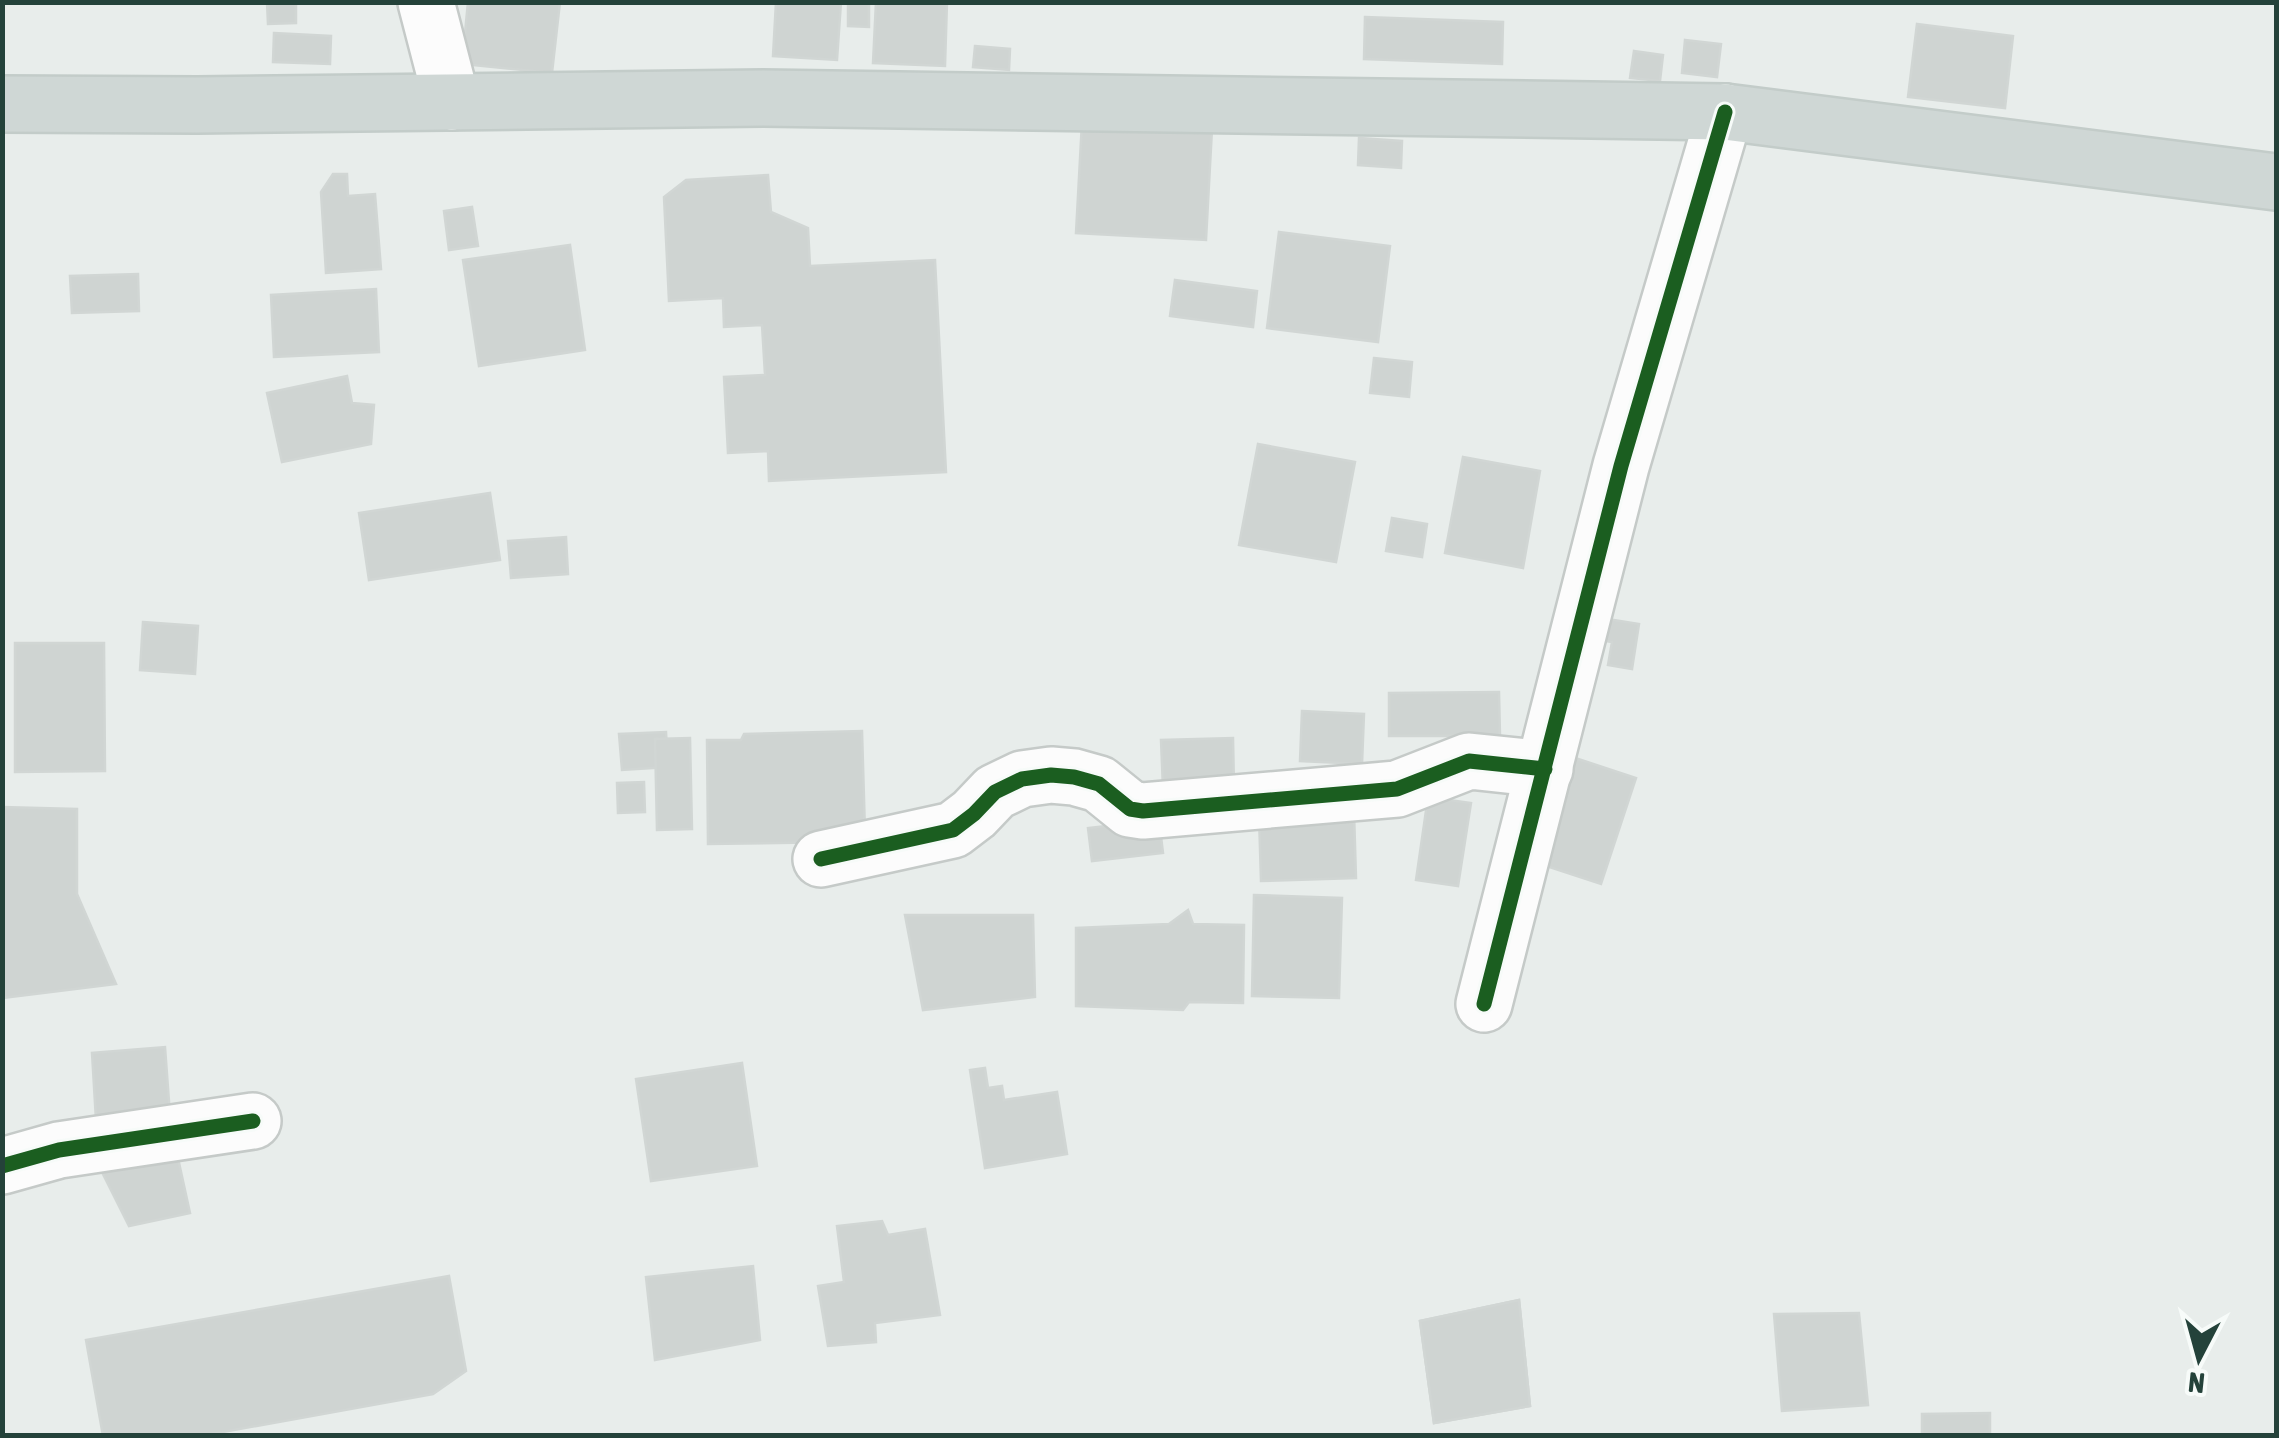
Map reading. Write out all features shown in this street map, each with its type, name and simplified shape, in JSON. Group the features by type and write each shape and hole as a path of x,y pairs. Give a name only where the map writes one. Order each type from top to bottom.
{"main road":[{"path":"2,104 763,98 1726,112 2276,182"}],"street":[{"path":"426,2 452,102"},
{"path":"1484,1004 1621,466 1726,112"},
{"path":"820,859 953,830 995,792 1022,779 1051,775 1074,776 1099,784 1130,810 1143,812 1397,789 1468,762 1545,769"},
{"path":"2,1166 59,1150 253,1121"}],"building":[{"path":"267,2 296,2 296,23 268,24"},
{"path":"468,2 560,2 552,73 462,64"},
{"path":"776,2 841,2 837,60 773,56"},
{"path":"848,2 869,2 869,27 848,26"},
{"path":"876,2 947,2 945,66 873,63"},
{"path":"1365,17 1503,22 1502,64 1364,59"},
{"path":"1917,24 2013,36 2005,108 1908,97"},
{"path":"274,33 331,36 330,64 273,62"},
{"path":"1685,40 1721,44 1717,77 1682,73"},
{"path":"975,46 1010,49 1009,70 973,67"},
{"path":"1634,51 1663,55 1660,81 1630,78"},
{"path":"1082,122 1212,129 1206,240 1076,233"},
{"path":"1359,138 1402,141 1401,168 1358,165"},
{"path":"333,174 347,174 348,196 375,194 381,269 326,273 321,192"},
{"path":"768,175 771,212 808,228 810,266 935,260 946,472 769,481 768,451 728,453 724,377 765,375 762,325 724,327 723,298 669,301 664,197 686,180"},
{"path":"472,207 478,246 449,250 444,211"},
{"path":"1279,232 1390,246 1378,342 1267,328"},
{"path":"570,245 585,350 479,366 463,260"},
{"path":"138,274 139,311 72,313 70,276"},
{"path":"1175,280 1257,291 1253,327 1170,316"},
{"path":"376,289 379,352 274,357 271,295"},
{"path":"1374,358 1412,362 1409,397 1370,393"},
{"path":"347,376 352,403 374,405 371,444 282,462 267,393"},
{"path":"1258,444 1355,462 1336,562 1239,545"},
{"path":"1463,457 1540,471 1523,568 1445,553"},
{"path":"490,493 500,560 369,580 359,513"},
{"path":"1392,518 1427,524 1422,557 1386,551"},
{"path":"566,537 568,574 511,578 508,541"},
{"path":"1595,617 1639,624 1632,669 1608,665 1612,642 1592,639"},
{"path":"143,622 198,626 195,674 140,670"},
{"path":"15,643 104,643 105,771 15,772"},
{"path":"1499,692 1500,736 1389,736 1389,693"},
{"path":"1302,711 1364,714 1362,764 1300,761"},
{"path":"862,731 865,832 842,842 708,844 707,740 741,740 744,734"},
{"path":"666,732 668,767 622,770 619,734"},
{"path":"690,738 692,829 657,830 655,739"},
{"path":"1233,738 1234,787 1163,789 1161,740"},
{"path":"1557,752 1636,778 1601,884 1522,858"},
{"path":"644,782 645,812 618,813 617,783"},
{"path":"1428,797 1471,803 1458,886 1416,880"},
{"path":"2,807 77,809 77,894 116,984 2,998"},
{"path":"1354,812 1356,878 1261,881 1259,816"},
{"path":"1159,820 1163,853 1092,861 1088,828"},
{"path":"1254,895 1342,898 1339,998 1252,996"},
{"path":"1188,910 1193,924 1244,925 1243,1003 1189,1002 1183,1010 1076,1006 1076,928 1169,924"},
{"path":"905,915 1033,915 1035,997 923,1010"},
{"path":"165,1047 170,1115 96,1120 92,1053"},
{"path":"742,1063 757,1166 651,1181 636,1079"},
{"path":"985,1068 988,1088 1002,1086 1004,1100 1057,1092 1067,1154 985,1168 970,1070"},
{"path":"89,1146 176,1149 190,1213 129,1226"},
{"path":"882,1221 888,1235 925,1229 940,1315 875,1323 876,1342 828,1346 818,1286 844,1282 837,1226"},
{"path":"753,1266 760,1340 655,1360 646,1277"},
{"path":"449,1276 466,1371 433,1394 201,1436 103,1436 86,1340"},
{"path":"1519,1300 1530,1406 1434,1423 1420,1321"},
{"path":"1519,1300 1530,1406 1434,1423 1420,1321"},
{"path":"1859,1313 1868,1405 1782,1411 1774,1314"},
{"path":"1990,1413 1990,1436 1922,1436 1922,1414"}],"cycle path":[{"path":"1484,1004 1621,466 1725,112"},
{"path":"821,859 953,830 995,792 1022,779 1051,775 1099,784 1130,809 1143,811 1397,789 1469,761 1545,769"},
{"path":"2,1166 59,1150 253,1121"}]}
